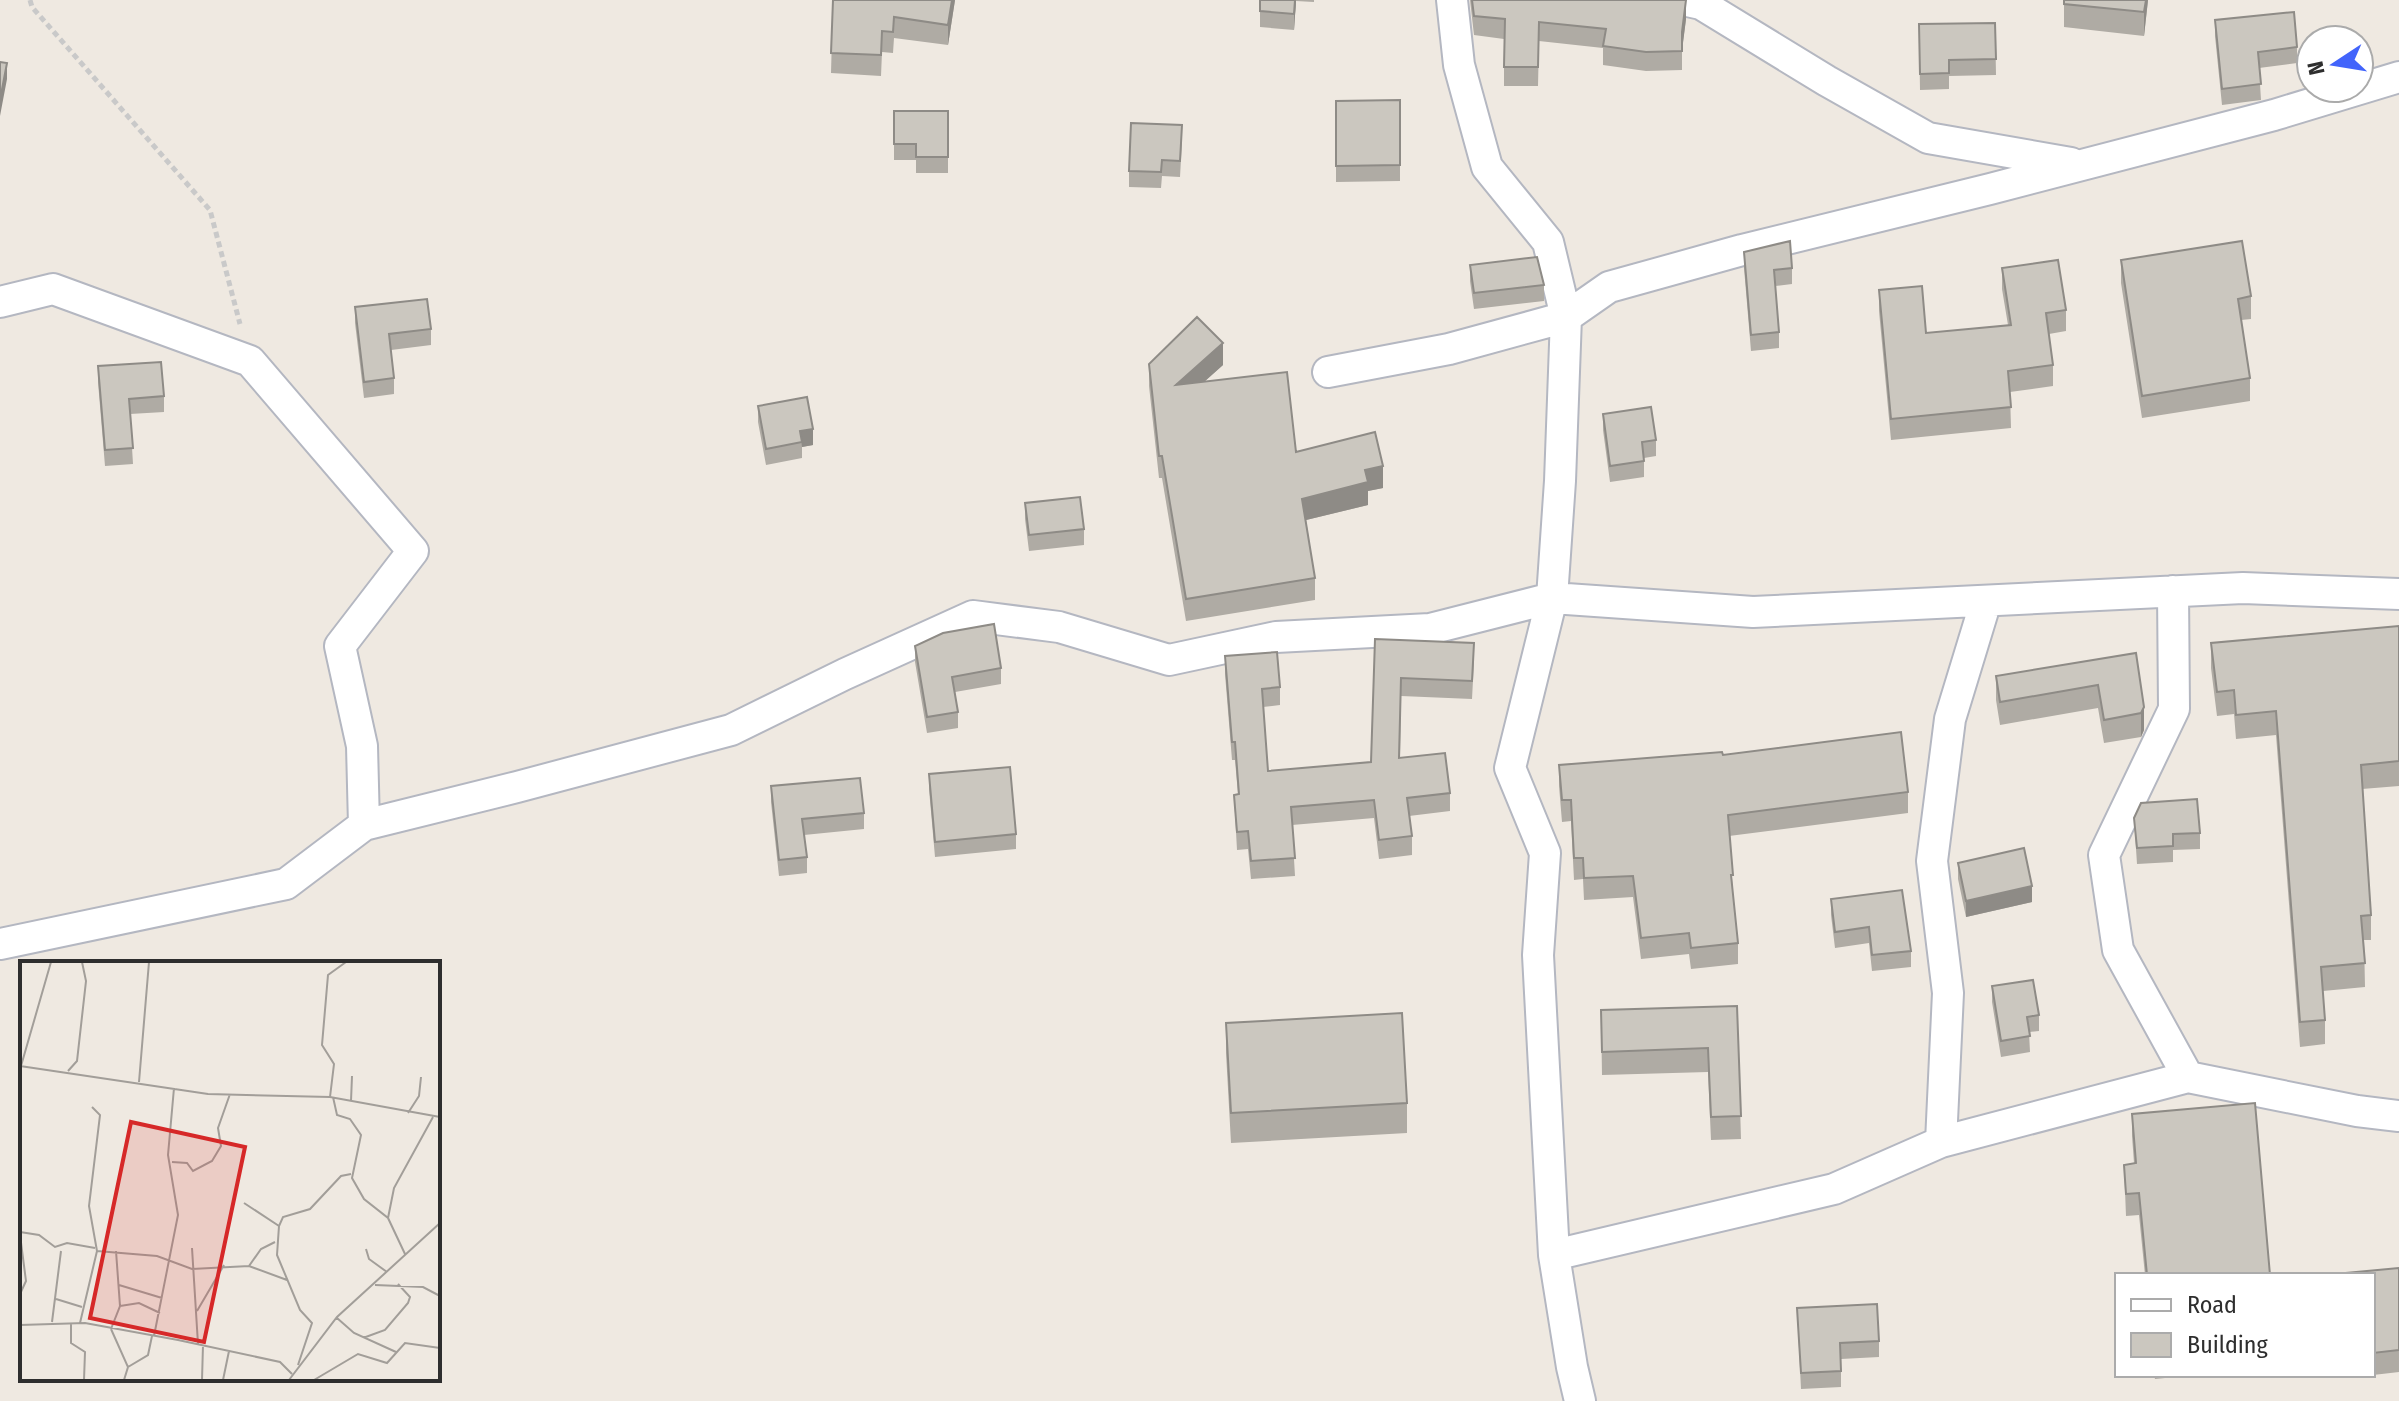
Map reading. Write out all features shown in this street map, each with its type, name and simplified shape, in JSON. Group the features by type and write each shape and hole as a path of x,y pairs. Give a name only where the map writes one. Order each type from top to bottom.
{"street":[{"path":"1452,0 1459,65 1487,167 1548,242 1566,317 1552,598 1510,768 1545,853 1538,955 1554,1255 1580,1401"},
{"path":"1683,0 1701,4 1928,138 2081,165"},
{"path":"1328,372 1449,349 1566,317 1609,287 1742,250 2274,115 2399,77"},
{"path":"0,302 53,289 250,361 413,551 340,646 362,746 364,825"},
{"path":"0,944 286,884 364,825 731,730 973,616 1059,627 1169,660 1276,637 1430,629 1552,598 1753,612 2243,588 2399,594"},
{"path":"2173,591 2174,709 2104,855 2118,950 2188,1077"},
{"path":"1941,1142 1948,993 1932,861 1950,719 1986,601"},
{"path":"1554,1255 1834,1189 1941,1142 2188,1077 2357,1111 2399,1116"}],"path":[{"path":"30,0 32,7 210,210 250,361"}],"building":[{"path":"833,0 952,0 948,25 894,17 893,32 882,31 881,55 831,53"},
{"path":"1260,0 1295,0 1294,14 1260,11"},
{"path":"1472,0 1686,0 1682,51 1646,52 1603,46 1606,29 1539,22 1538,67 1504,67 1505,19 1474,16"},
{"path":"2064,0 2146,0 2144,12 2064,4"},
{"path":"2294,12 2295,47 2258,52 2261,84 2222,89 2215,20"},
{"path":"1995,23 1996,59 1949,60 1949,73 1920,74 1919,24"},
{"path":"0,62 7,63 0,100"},
{"path":"1400,100 1400,165 1336,166 1336,101"},
{"path":"894,111 948,111 948,157 916,157 916,144 894,144"},
{"path":"1131,123 1182,125 1180,161 1162,160 1161,172 1129,171"},
{"path":"1790,241 1792,268 1774,270 1779,332 1751,335 1744,252"},
{"path":"2242,241 2251,296 2238,299 2250,378 2142,396 2121,260"},
{"path":"1537,257 1544,285 1474,293 1470,265"},
{"path":"2058,260 2066,310 2046,313 2053,365 2008,371 2011,407 1891,419 1879,290 1922,286 1926,333 2011,325 2002,268"},
{"path":"427,299 431,329 389,334 394,378 364,382 355,307"},
{"path":"1197,317 1223,343 1176,385 1287,372 1296,452 1375,432 1383,466 1365,470 1368,482 1302,499 1315,578 1186,599 1162,456 1159,456 1149,364"},
{"path":"161,362 164,396 129,399 133,448 105,450 98,366"},
{"path":"807,397 813,429 800,431 802,442 766,449 758,406"},
{"path":"1651,407 1656,440 1642,442 1644,461 1610,466 1603,414"},
{"path":"1080,497 1084,529 1029,535 1025,503"},
{"path":"994,624 1001,668 952,677 958,712 927,717 915,646 943,633"},
{"path":"2399,626 2399,761 2361,765 2371,915 2361,916 2365,963 2321,967 2325,1020 2300,1022 2276,711 2236,715 2234,690 2217,692 2211,643"},
{"path":"1375,639 1474,643 1472,681 1401,678 1399,758 1445,753 1450,793 1407,798 1412,836 1379,840 1374,800 1291,807 1295,858 1251,861 1248,831 1237,832 1234,795 1239,794 1225,656 1277,652 1280,687 1262,689 1268,771 1371,762"},
{"path":"2136,653 2144,707 2141,713 2104,720 2098,685 2000,702 1996,676"},
{"path":"1901,732 1908,792 1728,815 1738,943 1691,948 1689,933 1641,938 1633,876 1584,878 1583,858 1574,858 1571,800 1562,800 1559,765 1722,752 1723,755"},
{"path":"1010,767 1016,834 935,842 929,774"},
{"path":"860,778 864,813 802,819 807,857 779,860 771,786"},
{"path":"2197,799 2200,833 2173,834 2173,846 2137,848 2134,818 2141,803"},
{"path":"2024,848 2032,886 1966,901 1958,863"},
{"path":"1902,890 1911,951 1872,955 1869,927 1835,932 1831,899"},
{"path":"2033,980 2039,1015 2027,1017 2030,1036 2001,1041 1992,986"},
{"path":"1737,1006 1741,1116 1711,1117 1708,1048 1602,1052 1601,1010"},
{"path":"1402,1013 1407,1103 1231,1113 1226,1023"},
{"path":"2255,1103 2270,1273 2147,1273 2139,1193 2126,1194 2124,1165 2136,1163 2132,1114"},
{"path":"2399,1268 2399,1350 2375,1353 2375,1273 2345,1273"},
{"path":"1877,1304 1879,1341 1840,1343 1841,1371 1801,1373 1797,1308"}]}
